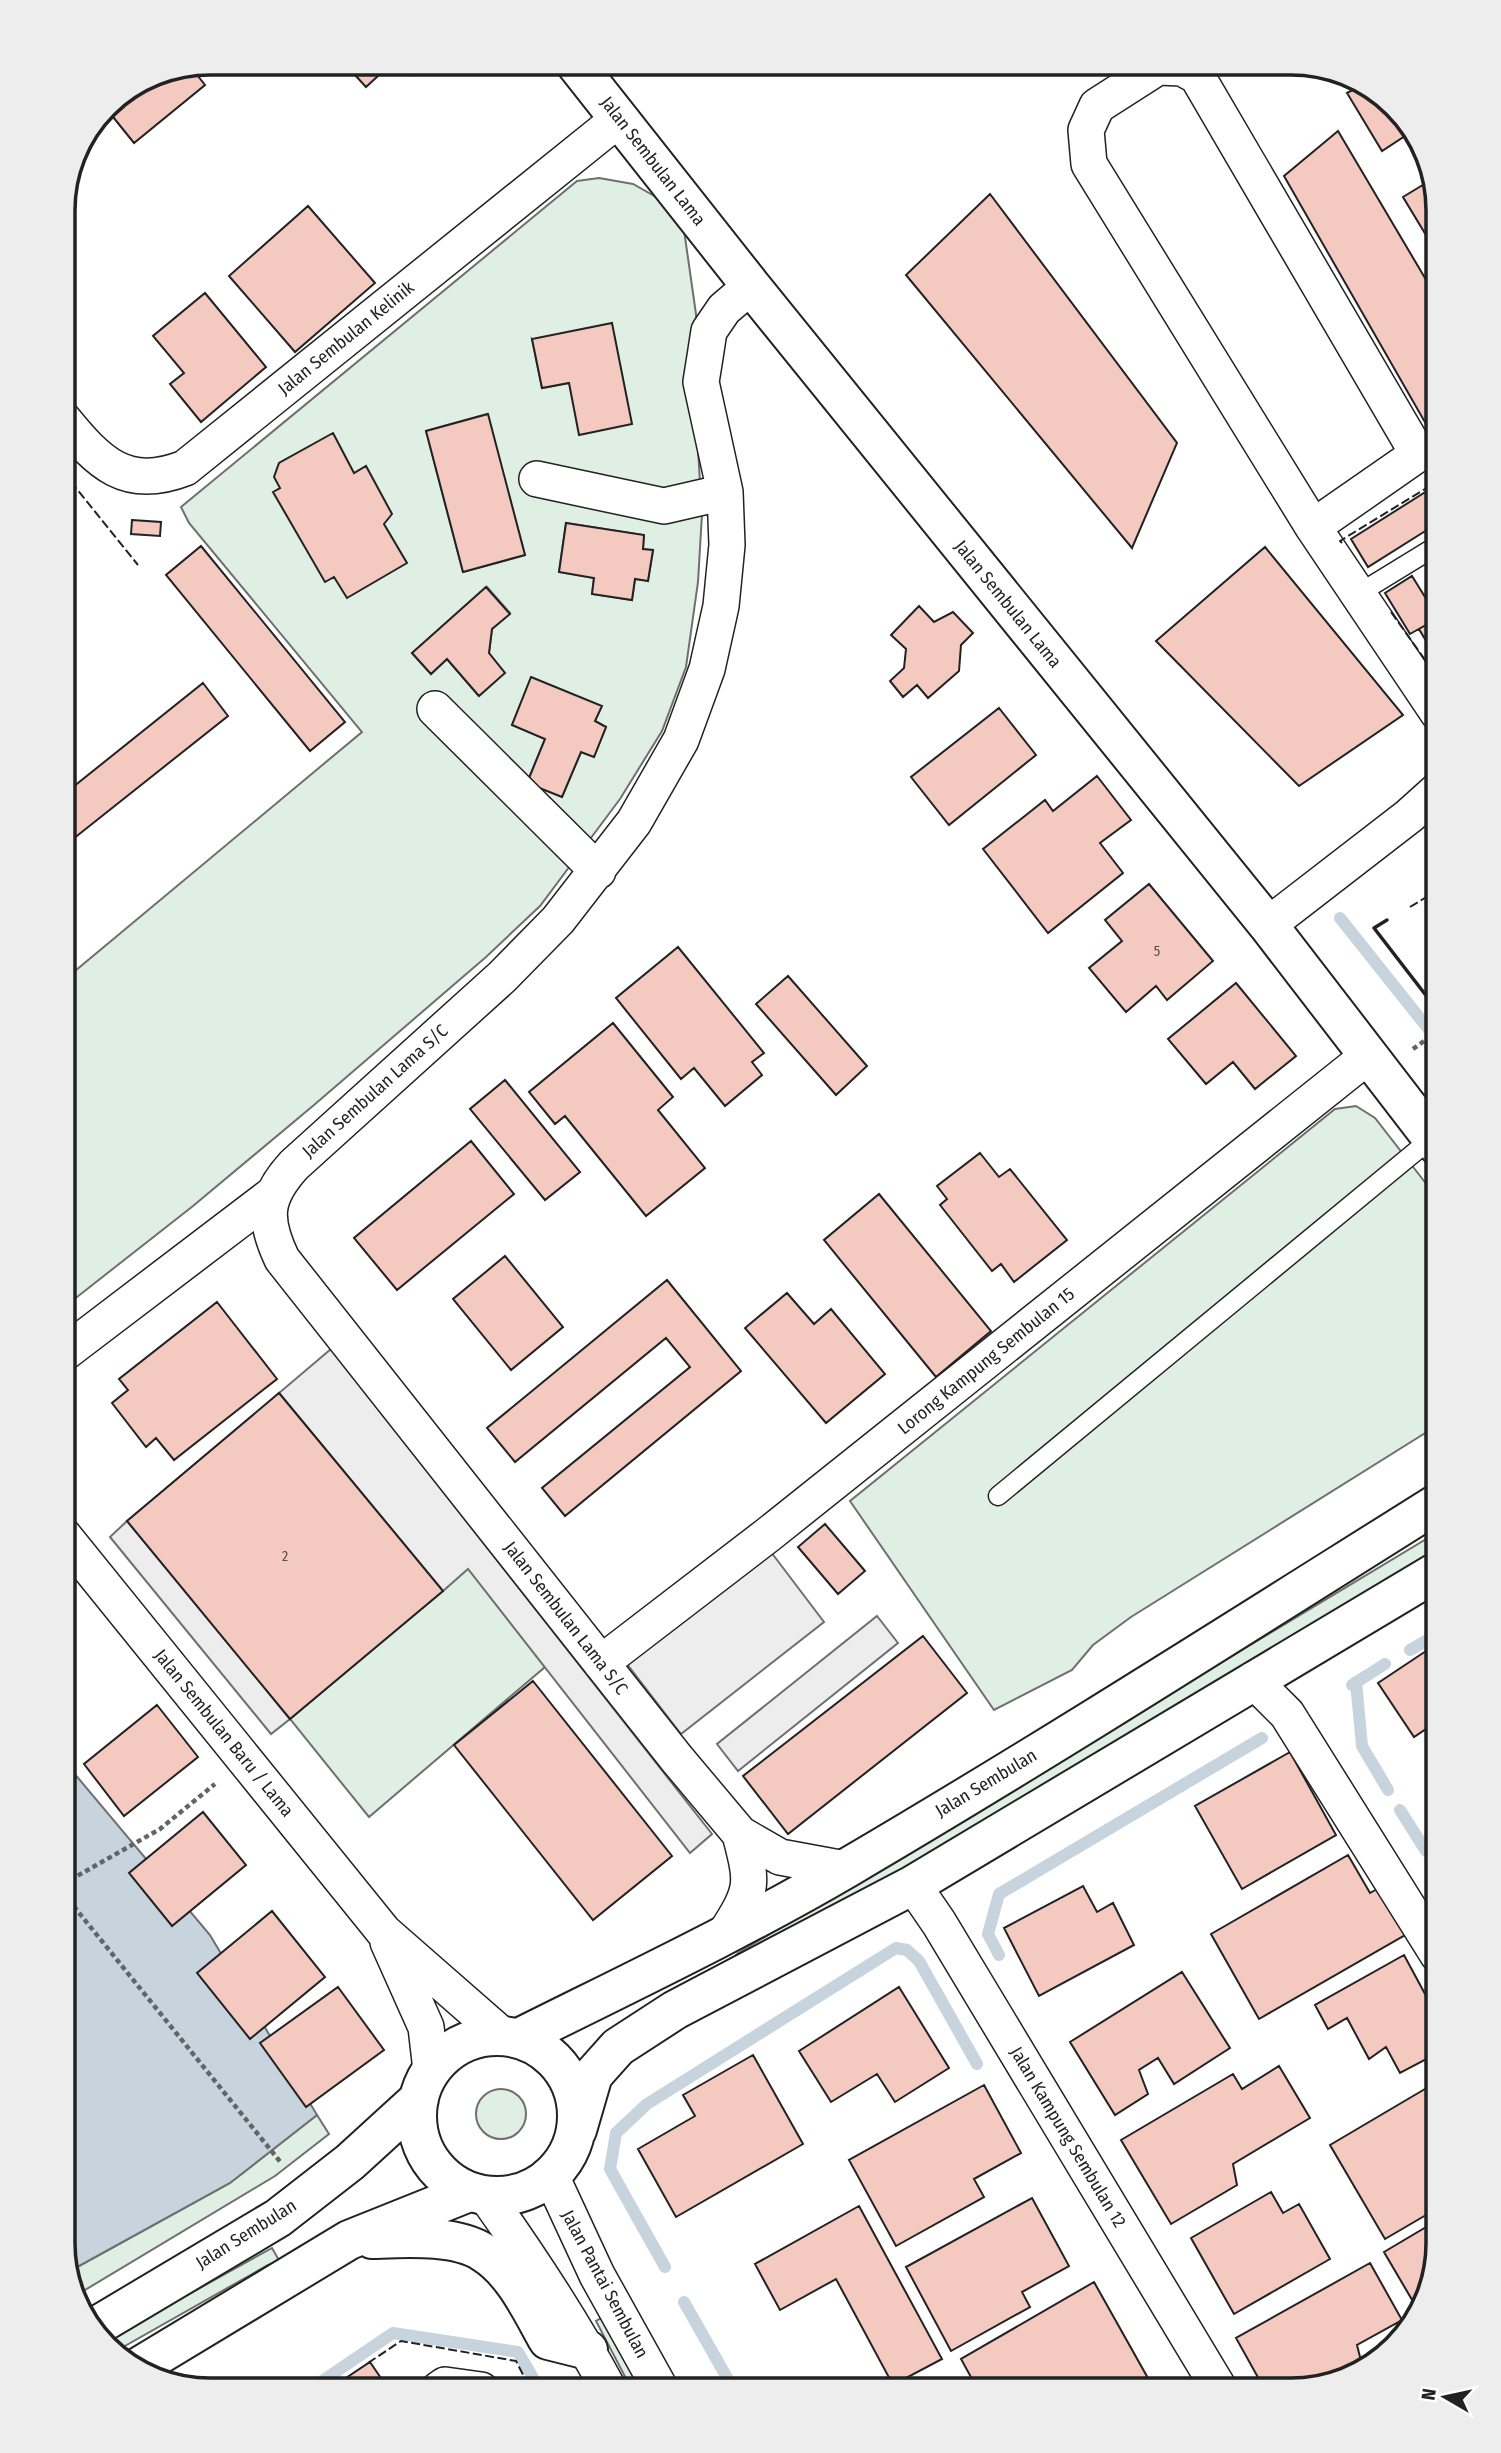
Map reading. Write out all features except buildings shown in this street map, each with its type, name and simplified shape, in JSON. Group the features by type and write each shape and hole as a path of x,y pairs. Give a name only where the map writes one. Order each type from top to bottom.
{"main road":[{"name":"Jalan Sembulan Lama","path":"585,75 751,286 1268,925 1426,1130"},
{"name":"Jalan Sembulan","path":"511,2037 725,1934 845,1868 1232,1633 1426,1511"},
{"path":"577,2130 578,2110 568,2077 548,2053 511,2037 469,2040 454,2048 425,2085 417,2119 420,2138 428,2156 439,2172 453,2184 478,2194 508,2197 528,2191 552,2178 577,2130 593,2075 618,2047 675,2010 913,1885 1426,1578"},
{"name":"Jalan Sembulan","path":"102,2323 278,2218 350,2162 425,2085"},
{"path":"147,2362 349,2240 478,2194"},
{"path":"349,2240 422,2238 453,2242 484,2252 522,2295 548,2340 588,2350"}],"street":[{"path":"1144,76 1097,106 1086,130 1089,164 1313,527 1426,695"},
{"path":"1197,76 1426,446"},
{"name":"Jalan Sembulan Kelinik","path":"76,435 107,465 135,476 165,476 185,468 620,118"},
{"name":"Jalan Sembulan Lama S/C","path":"740,1834 601,1663 282,1259 271,1235 270,1213 272,1195 294,1165 502,976 558,920 634,822 681,740 707,669 721,606 727,545 725,492 702,382 709,331 724,309 751,286"},
{"path":"1313,527 1426,450"},
{"path":"537,479 664,506 725,492"},
{"path":"435,709 597,871"},
{"path":"1268,925 1426,801"},
{"name":"Lorong Kampung Sembulan 15","path":"601,1663 769,1534 1368,1056"},
{"path":"75,1345 272,1195"},
{"name":"Jalan Sembulan Baru / Lama","path":"75,1550 384,1932"},
{"path":"1254,1680 1287,1714 1426,1936"},
{"path":"740,1834 780,1857 845,1868"},
{"path":"725,1934 747,1895 751,1874 740,1834"},
{"name":"Jalan Kampung Sembulan 12","path":"913,1885 939,1923 1213,2378"},
{"path":"384,1932 511,2037"},
{"path":"384,1932 426,2027 425,2085"},
{"name":"Jalan Pantai Sembulan","path":"552,2178 597,2275 654,2377"},
{"path":"478,2194 549,2286 602,2377"}],"lane":[{"path":"1358,594 1426,552"},
{"path":"998,1496 1426,1149"}],"path":[{"path":"1421,1042 1426,1039"},
{"path":"75,1877 160,1829 245,1759"},
{"path":"75,1908 276,2157"}],"green space":[{"path":"599,178 633,184 656,197 684,230 696,314 696,418 702,514 698,582 686,667 662,731 620,799 540,906 486,957 314,1105 193,1206 75,1298 76,970 362,732 189,523 181,507 577,181","holes":["532,339 632,424 569,383 542,388","487,414 525,555 463,572 426,431","566,523 644,535 643,549 653,551 648,580 635,579 632,600 592,594 594,578 559,572","487,587 510,613 492,629 489,653 504,673 478,695 447,659 431,674 412,653","531,678 601,707 595,721 606,727 594,757 581,752 562,797 527,783 545,739 512,725"]},
{"path":"1356,1106 1375,1118 1426,1184 1426,1433 1131,1617 1093,1645 1072,1670 994,1710 850,1501 1335,1109"},
{"path":"1426,1539 1426,1570 748,1972 732,1964 738,1953"},
{"path":"468,1568 545,1667 369,1817 290,1719"},
{"path":"501,2089 518,2097 526,2114 518,2131 501,2139 484,2131 476,2114 484,2097"},
{"path":"317,2115 329,2134 275,2176 84,2291 78,2267 230,2183"},
{"path":"272,2248 280,2262 268,2265 124,2346 113,2336"},
{"path":"614,2311 654,2377 625,2377 596,2321"}],"shaded area":[{"path":"331,1349 712,1834 690,1853 468,1569 443,1591 279,1393"},
{"path":"127,1521 290,1719 271,1734 110,1537"},
{"path":"771,1552 824,1622 681,1734 627,1664"},
{"path":"877,1616 898,1643 738,1771 717,1744"},
{"path":"75,1775 210,1935 317,2115 230,2183 78,2267 75,2243"}],"waterway":[{"path":"1340,918 1426,1026"},
{"path":"1410,1650 1426,1641"},
{"path":"1352,1685 1385,1664"},
{"path":"1356,1682 1362,1746 1388,1790"},
{"path":"999,1955 988,1934 999,1894 1262,1738"},
{"path":"1400,1810 1426,1851"},
{"path":"665,2267 610,2169 616,2133 647,2104 896,1948 907,1950 919,1961 977,2064"},
{"path":"684,2302 727,2377"},
{"path":"328,2377 393,2333 518,2352 533,2377"}],"fence":[{"path":"76,488 138,565"},
{"path":"1342,543 1340,541 1426,488"},
{"path":"1391,612 1426,661"},
{"path":"1410,907 1426,897"},
{"path":"368,2363 401,2341 516,2361 524,2377"}],"wall":[{"path":"1387,920 1374,928 1426,995"}]}
